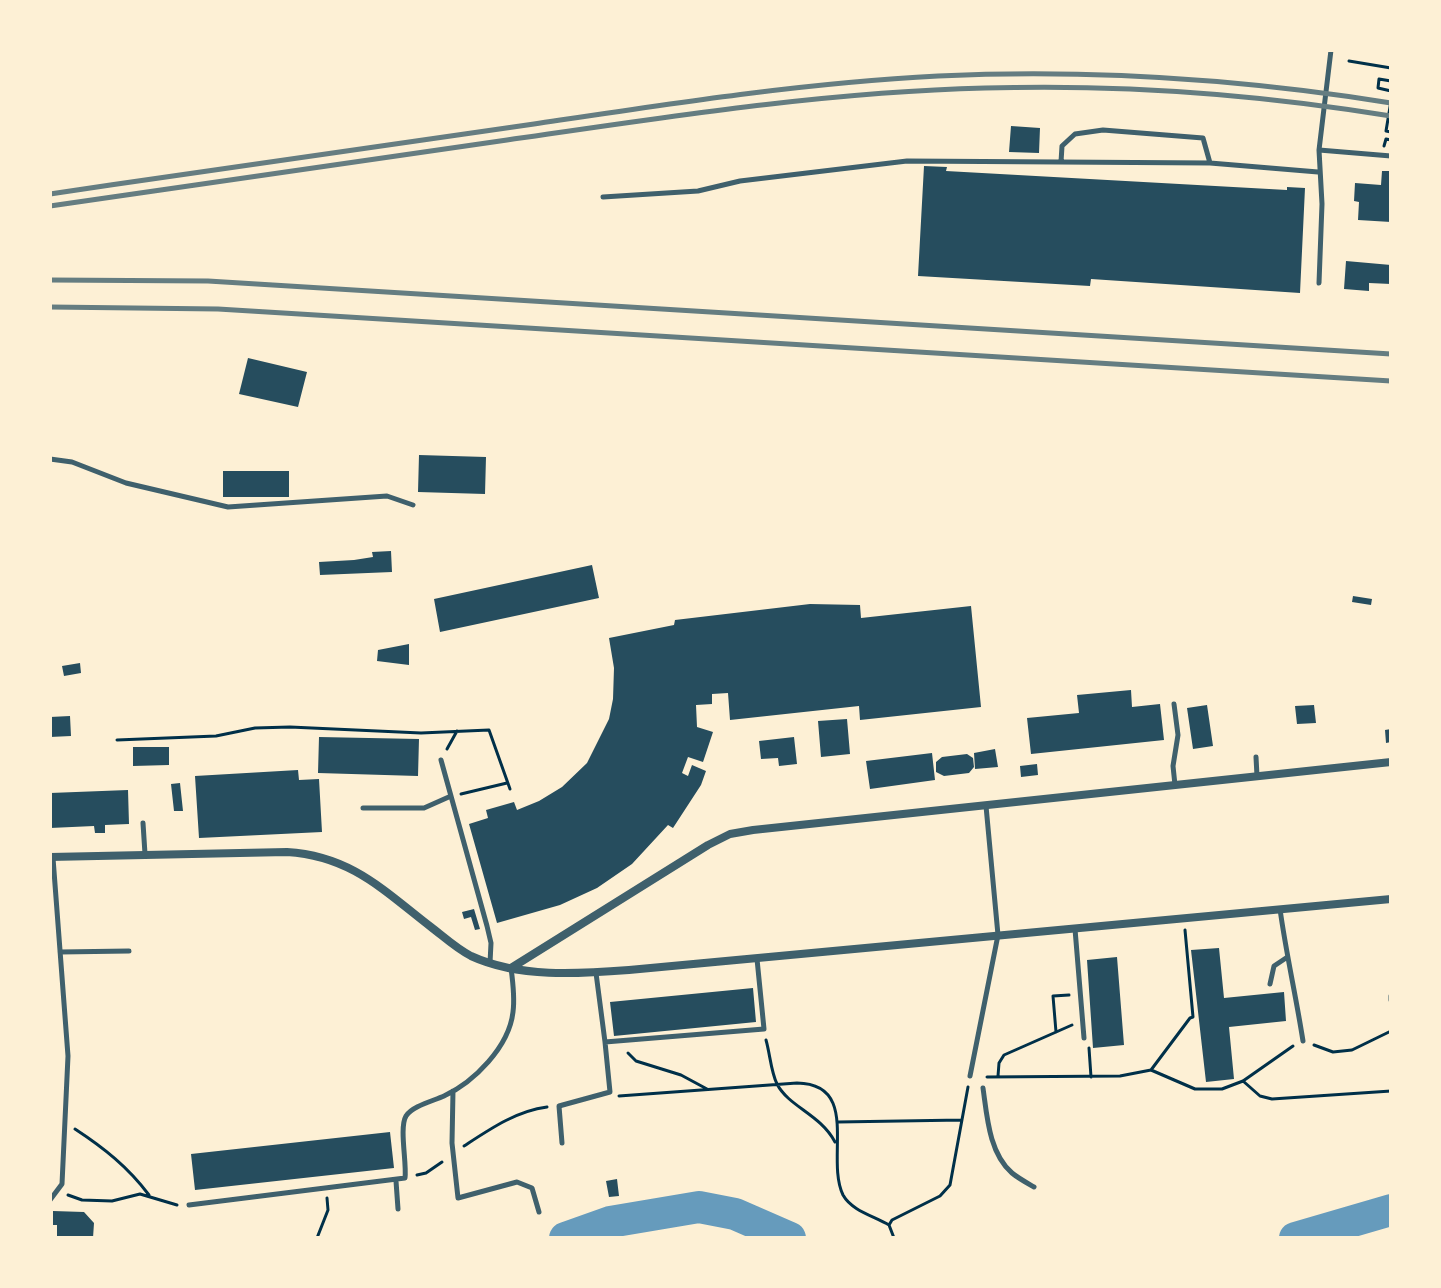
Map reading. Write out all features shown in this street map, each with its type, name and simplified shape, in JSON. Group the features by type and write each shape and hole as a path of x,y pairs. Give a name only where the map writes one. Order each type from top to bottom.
{"street":[{"path":"511,968 730,834 1391,762"},
{"path":"51,857 315,854 340,863 372,881 468,954 511,968 596,973 1391,899"}],"lane":[{"path":"1319,283 1322,204 1319,150 1331,50"},
{"path":"1061,162 1062,146 1075,134 1103,130 1203,138 1210,163"},
{"path":"1319,150 1391,156"},
{"path":"603,197 698,191 740,181 907,161 1210,163 1318,172"},
{"path":"50,459 72,462 126,483 228,507 387,496 413,505"},
{"path":"1174,704 1178,735 1173,766 1175,786"},
{"path":"1256,757 1258,777"},
{"path":"441,760 491,943 490,963"},
{"path":"363,808 424,808 451,796"},
{"path":"970,1076 998,935 986,805"},
{"path":"143,823 145,855"},
{"path":"50,1200 62,1184 68,1056 51,857"},
{"path":"1280,909 1286,958 1303,1041"},
{"path":"1075,928 1084,1038"},
{"path":"60,952 129,951"},
{"path":"605,1042 764,1029 757,958"},
{"path":"1270,984 1274,966 1286,958"},
{"path":"189,1205 405,1178 406,1115 453,1091 484,1066 506,1035 513,1016 511,968"},
{"path":"562,1143 559,1106 610,1092 596,973"},
{"path":"983,1088 988,1126 998,1155 1010,1172 1034,1187"},
{"path":"453,1091 458,1198 517,1182 532,1188 539,1212"},
{"path":"396,1181 398,1209"}],"path":[{"path":"1349,61 1391,68"},
{"path":"1391,81 1379,79 1378,88 1391,91"},
{"path":"1391,101 1386,131 1391,132"},
{"path":"117,740 216,736 255,728 290,727 421,733 489,730 510,789"},
{"path":"441,760 457,731"},
{"path":"451,796 507,783"},
{"path":"1151,1070 1193,1017 1183,918"},
{"path":"1056,1032 1053,996 1080,994"},
{"path":"998,1077 999,1063 1004,1055 1083,1021"},
{"path":"764,1029 777,1084 798,1106 822,1123 837,1146"},
{"path":"889,1225 892,1220 946,1191 953,1178 970,1076 1091,1077 1151,1070 1199,1090 1228,1088 1303,1041 1333,1052 1352,1050 1391,1031"},
{"path":"1084,1038 1090,1049 1091,1077"},
{"path":"617,1041 636,1061 681,1075 708,1090"},
{"path":"1243,1081 1260,1096 1272,1099 1391,1091"},
{"path":"610,1092 629,1097 806,1083 826,1092 834,1103 839,1179 844,1195 854,1207 889,1225 894,1238"},
{"path":"405,1178 426,1173 503,1121 535,1109 559,1106"},
{"path":"836,1122 962,1120"},
{"path":"65,1123 101,1145 131,1172 150,1197"},
{"path":"317,1238 328,1210 326,1190"},
{"path":"57,1191 82,1200 112,1201 140,1194 163,1203 189,1205"}],"building":[{"path":"1011,126 1040,128 1039,153 1009,152"},
{"path":"924,166 947,167 946,171 1287,190 1287,187 1305,188 1300,293 1091,279 1090,286 918,276"},
{"path":"1382,171 1391,171 1391,222 1358,220 1359,202 1354,201 1355,183 1381,185"},
{"path":"1346,261 1391,265 1391,284 1369,283 1369,291 1344,289"},
{"path":"248,358 307,372 298,407 239,394"},
{"path":"419,455 486,457 485,494 418,492"},
{"path":"223,471 289,471 289,497 223,497"},
{"path":"391,551 392,572 320,575 319,562 354,560 373,557 372,552"},
{"path":"592,565 599,598 440,632 434,599"},
{"path":"1353,596 1372,599 1371,605 1352,602"},
{"path":"810,604 860,605 861,618 971,606 981,707 860,720 859,706 730,720 728,693 712,694 712,704 696,705 697,727 713,732 703,762 688,757 682,773 688,776 692,765 706,771 701,785 673,828 668,825 632,864 597,888 560,905 497,923 469,824 488,818 486,810 514,802 517,810 539,801 562,787 587,763 609,719 613,699 614,668 609,638 674,625 675,620"},
{"path":"409,644 409,665 377,661 378,650"},
{"path":"80,663 81,673 64,676 62,666"},
{"path":"1131,690 1132,707 1160,704 1164,740 1031,754 1027,718 1079,713 1077,695"},
{"path":"1207,705 1213,746 1193,749 1187,708"},
{"path":"1314,705 1316,723 1297,724 1295,706"},
{"path":"70,716 71,736 50,737 50,717"},
{"path":"847,719 850,754 821,757 818,721"},
{"path":"1391,729 1391,742 1386,743 1385,730"},
{"path":"319,737 419,739 418,776 318,773"},
{"path":"794,737 797,764 779,766 778,758 761,759 759,741"},
{"path":"133,747 169,747 169,765 133,766"},
{"path":"995,749 998,767 975,769 974,753"},
{"path":"932,753 935,780 870,789 866,761"},
{"path":"967,754 973,758 974,767 969,773 944,776 936,772 936,762 942,757"},
{"path":"1037,764 1038,775 1021,777 1020,766"},
{"path":"298,770 299,780 319,779 322,832 199,838 195,776"},
{"path":"180,783 183,811 174,811 171,784"},
{"path":"128,790 129,824 105,825 105,833 95,833 94,826 50,828 50,793"},
{"path":"474,909 480,929 475,930 471,917 464,919 462,912"},
{"path":"1219,948 1224,998 1284,992 1286,1021 1229,1027 1234,1079 1206,1082 1191,950"},
{"path":"1117,957 1124,1045 1093,1048 1087,960"},
{"path":"753,988 756,1022 614,1036 610,1002"},
{"path":"390,1132 394,1168 195,1190 191,1154"},
{"path":"617,1179 619,1196 609,1197 606,1181"},
{"path":"53,1211 84,1212 94,1223 93,1238 57,1238"}],"waterway":[{"path":"565,1238 610,1222 699,1207 735,1214 790,1238"},
{"path":"1295,1238 1391,1210"}],"railway":[{"path":"50,194 685,102 887,79 995,74 1109,75 1222,82 1391,103"},
{"path":"50,206 686,114 925,90 1036,87 1138,89 1240,96 1391,116"},
{"path":"50,280 208,281 1391,354"},
{"path":"50,307 218,309 1391,381"}]}
